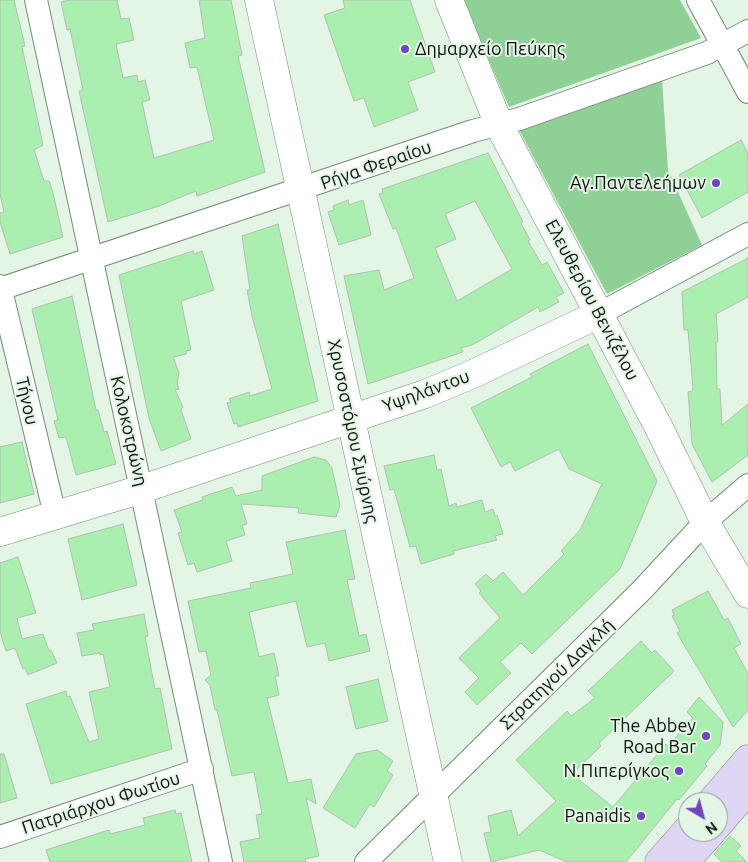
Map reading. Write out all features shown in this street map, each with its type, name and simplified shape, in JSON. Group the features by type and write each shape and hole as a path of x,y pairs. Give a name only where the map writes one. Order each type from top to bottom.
{"main road":[{"path":"728,811 742,791 748,759"},
{"path":"728,796 742,791"},
{"path":"659,862 678,840"},
{"path":"686,862 703,842"}],"street":[{"name":"Κολοκοτρώνη","path":"36,0 90,260 142,489 221,862"},
{"name":"Χρυσοστόμου Σμύρνης","path":"259,0 349,419 448,862"},
{"name":"Ελευθερίου Βενιζέλου","path":"449,0 499,125 658,426 705,522 748,594"},
{"path":"698,0 748,92"},
{"name":"Ρήγα Φεραίου","path":"0,288 90,260 473,131 499,125 724,45 748,31"},
{"name":"Υψηλάντου","path":"0,532 142,489 425,394 475,373 599,314 748,234"},
{"name":"Τήνου","path":"0,288 55,515"},
{"name":"Στρατηγού Δαγκλή","path":"366,862 643,590 705,522 748,486"},
{"name":"Πατριάρχου Φωτίου","path":"0,836 202,769"}],"green space":[{"path":"463,0 680,0 701,38 509,107"},
{"path":"662,79 668,170 702,245 607,294 519,130"}],"building":[{"path":"0,0 14,0 25,46 22,47 43,145 34,150 44,181 49,181 53,193 63,237 10,254 0,222 0,213 4,212 0,194"},
{"path":"69,0 117,0 121,19 129,18 134,40 116,44 123,78 137,75 138,82 145,80 150,100 142,102 154,158 214,140 197,67 190,68 185,43 205,38 199,0 231,0 242,55 238,56 265,172 197,196 196,191 159,206 108,222 79,91 83,90 70,29 67,30 61,2"},
{"path":"343,0 410,0 435,72 408,82 418,110 374,127 364,98 354,101 324,15 345,8"},
{"name":"Αγ.Παντελεήμων","path":"741,140 748,153 748,192 702,218 679,175"},
{"path":"488,153 523,222 521,223 530,240 528,241 542,265 547,262 564,293 556,297 559,302 540,312 538,307 472,345 461,348 463,352 368,384 344,276 379,270 384,290 414,278 396,228 393,229 379,194 383,193 382,189","holes":["475,201 512,269 457,301 435,248 456,239 445,214"]},
{"path":"348,200 349,205 363,200 371,235 339,245 328,212 334,210 333,206"},
{"path":"278,224 318,401 238,427 237,423 234,424 227,403 231,402 229,399 249,392 250,396 272,389 252,316 247,290 250,290 242,236"},
{"path":"193,251 194,254 202,251 214,290 181,301 191,350 186,351 186,354 173,357 179,373 177,383 179,389 175,390 183,407 181,410 191,439 161,451 149,418 119,275"},
{"path":"748,258 748,297 716,314 718,342 716,342 717,389 720,389 722,425 748,404 748,455 712,482 692,444 688,392 692,391 693,388 688,330 684,330 682,292"},
{"path":"72,296 96,410 98,410 104,432 107,431 116,464 76,475 66,437 59,438 54,421 58,420 32,309"},
{"path":"588,344 657,481 620,569 532,654 521,643 500,662 511,673 477,705 465,692 479,678 459,658 500,618 479,593 481,591 475,584 486,574 493,581 503,572 523,595 564,554 561,551 580,530 602,484 569,469 559,449 515,471 510,462 501,467 471,408 532,377 530,374"},
{"path":"22,442 34,494 0,503 0,447"},
{"path":"434,455 437,470 441,469 449,506 456,503 457,507 482,500 485,512 493,509 495,516 497,515 503,534 495,536 497,540 453,551 454,554 421,564 416,546 410,547 394,489 390,490 384,466"},
{"path":"314,457 326,460 332,468 340,505 336,517 298,513 299,508 241,504 247,524 242,525 245,535 226,541 232,561 197,572 194,563 188,565 178,533 182,532 174,510 203,500 202,497 232,487 236,496 262,490 262,476"},
{"path":"123,524 137,585 82,600 68,539"},
{"path":"345,530 355,579 347,580 359,636 366,634 370,651 329,661 325,643 307,647 296,601 249,612 259,657 274,653 279,676 275,676 279,695 267,698 288,783 311,779 316,804 306,798 319,856 305,859 306,862 244,862 240,842 260,838 256,815 262,814 254,772 232,776 210,685 205,680 211,675 206,651 199,652 188,601 251,588 250,583 293,574 286,542"},
{"path":"18,557 36,613 17,618 22,639 43,634 49,651 51,650 57,663 28,675 25,668 23,669 15,648 6,651 0,632 0,563"},
{"path":"708,591 724,620 728,618 741,644 734,648 748,674 748,710 733,727 677,633 680,631 672,616 674,615 672,610"},
{"path":"144,614 148,636 145,637 155,689 160,688 172,749 51,784 26,704 66,691 67,697 70,696 89,742 99,739 89,692 110,687 103,654 82,656 77,633 94,630 92,624"},
{"path":"641,641 652,653 655,650 674,671 599,743 601,746 572,774 613,807 666,744 668,746 693,718 687,712 699,697 723,722 720,745 705,764 707,766 686,792 678,792 678,800 626,862 567,862 539,850 491,862 484,833 491,832 488,816 511,810 518,836 556,801 516,760 567,711 571,716 595,698 588,691"},
{"path":"378,679 388,721 356,729 346,687"},
{"path":"377,750 393,761 387,771 393,775 374,807 370,804 355,828 323,808 356,754"},
{"path":"0,754 4,754 17,798 0,803"},
{"path":"175,810 176,814 181,813 192,862 50,862 46,850 109,830 110,834 145,825 143,818"},
{"path":"730,836 741,846 736,851 747,862 722,862 714,854 725,842 728,842"}],"place":[{"name":"Δημαρχείο Πεύκης","path":"405,49"},
{"name":"Αγ.Παντελεήμων","path":"716,183"},
{"name":"The Abbey Road Bar","path":"706,736"},
{"name":"Ν.Πιπερίγκος","path":"679,771"},
{"name":"Panaidis","path":"641,816"}]}
